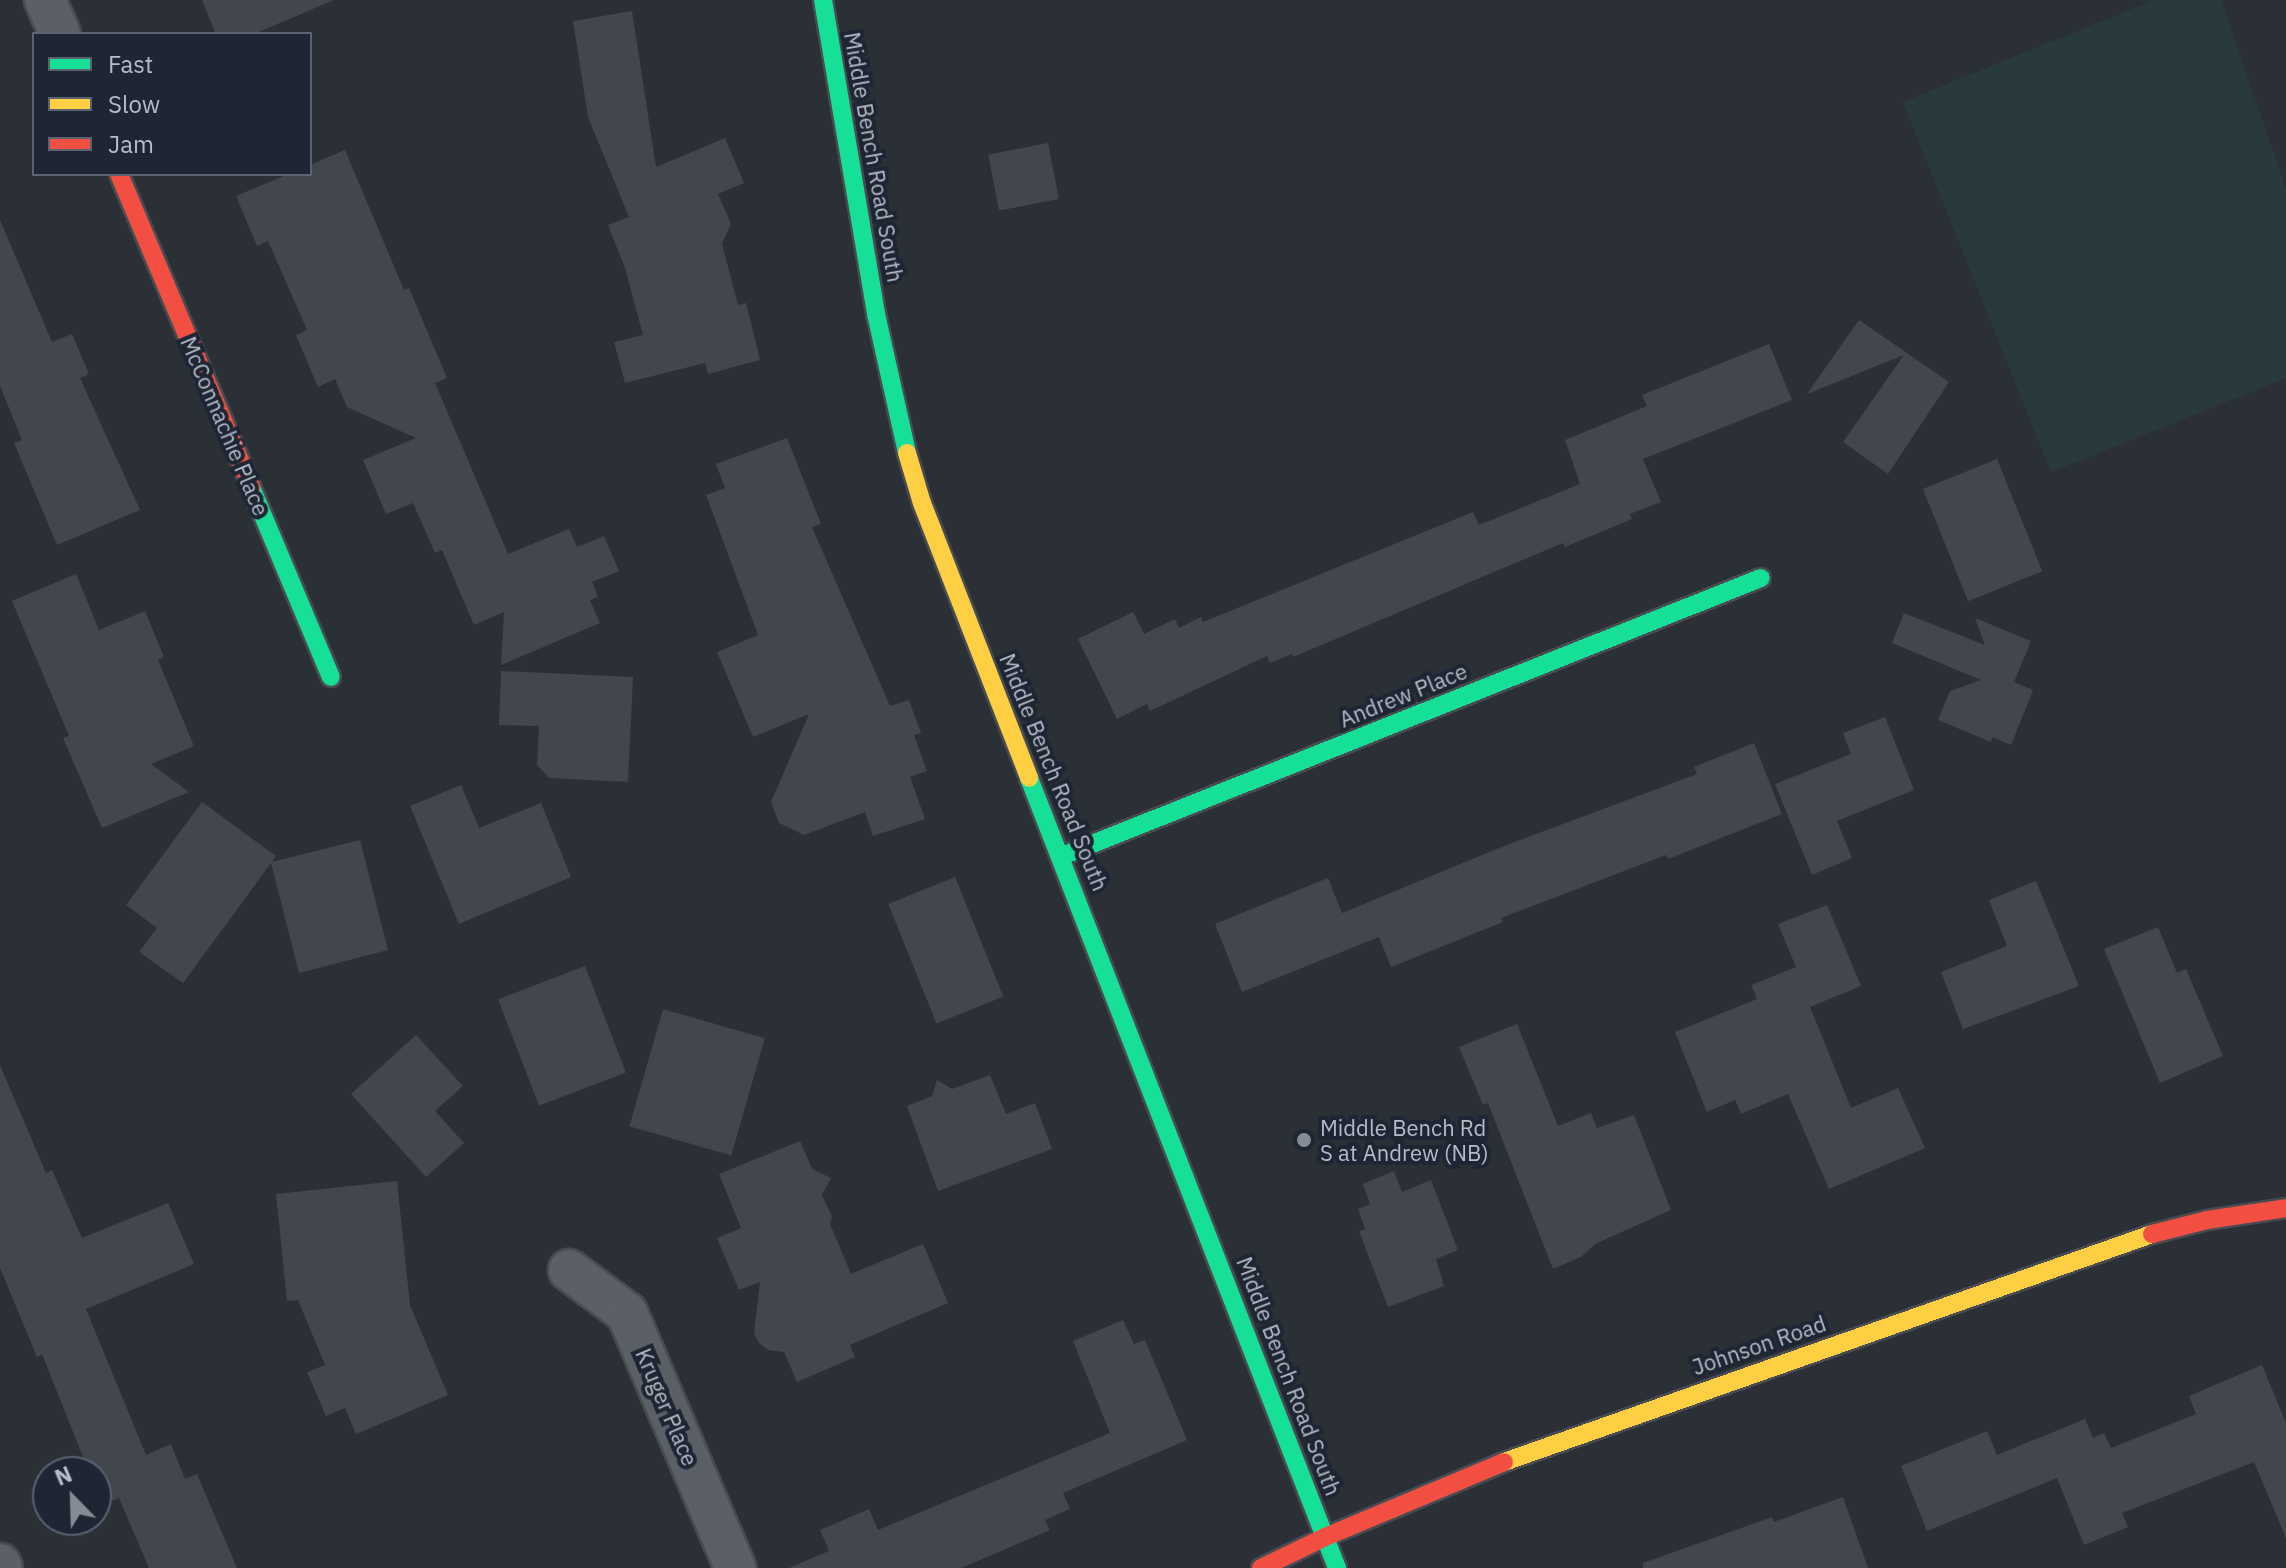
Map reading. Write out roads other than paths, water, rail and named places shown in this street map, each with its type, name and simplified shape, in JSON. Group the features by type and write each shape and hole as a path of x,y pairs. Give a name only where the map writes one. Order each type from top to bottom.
{"street":[{"path":"45,0 59,32"},
{"name":"Middle Bench Road South","path":"823,0 876,314 903,439 922,503 1337,1568"},
{"name":"McConnachie Place","path":"120,176 331,677"},
{"name":"Andrew Place","path":"1062,856 1761,578"},
{"name":"Johnson Road","path":"1261,1568 1325,1537 1548,1444 2129,1240 2207,1220 2286,1208"},
{"name":"Kruger Place","path":"569,1270 627,1313 735,1568"}],"place":[{"name":"Middle Bench Rd S at Andrew (NB)","path":"1304,1140"}]}
